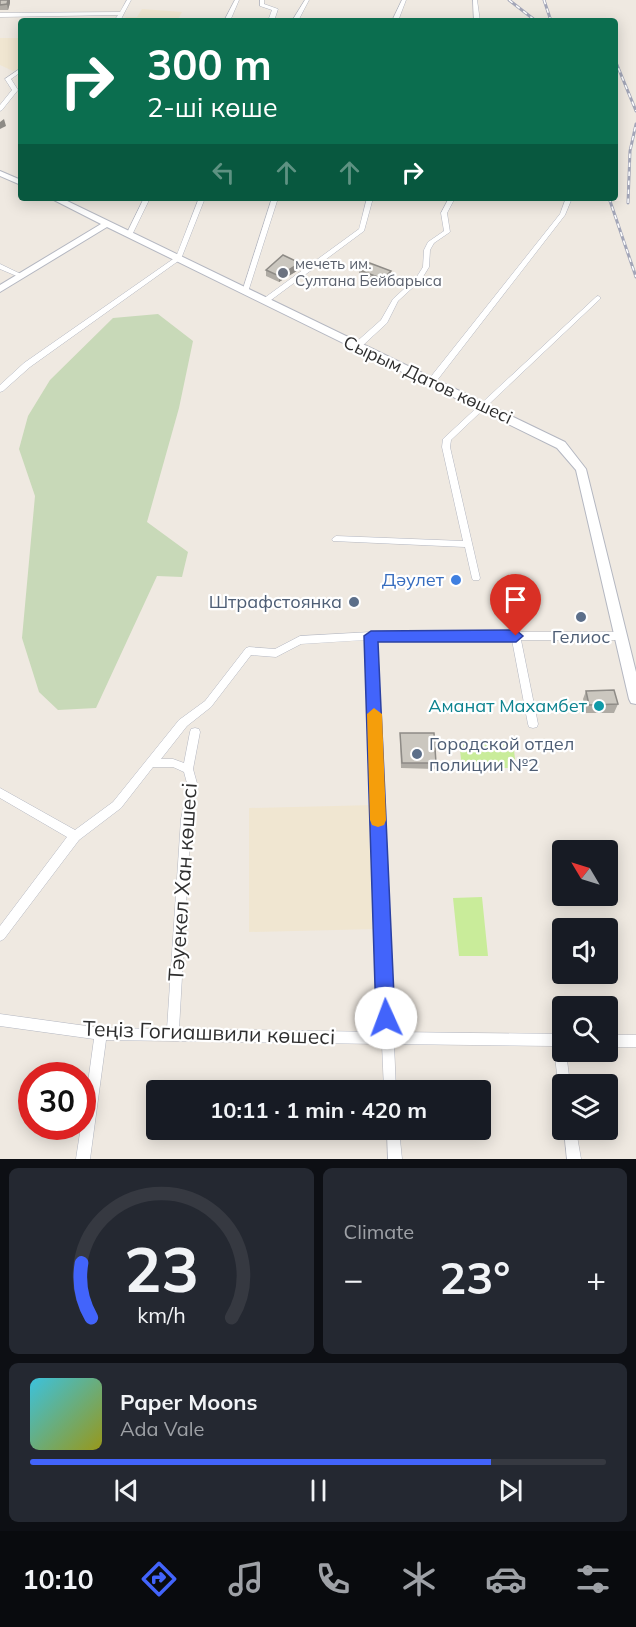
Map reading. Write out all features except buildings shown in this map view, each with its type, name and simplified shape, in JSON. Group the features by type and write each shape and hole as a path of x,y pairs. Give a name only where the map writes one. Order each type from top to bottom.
{"main road":[{"path":"0,173 18,182"},
{"name":"Сырым Датов көшесі","path":"60,201 553,439 572,455 581,469 635,693"},
{"path":"0,289 107,224"},
{"path":"624,652 636,666"}],"street":[{"path":"118,18 129,0"},
{"path":"228,18 237,0"},
{"path":"262,0 262,5 275,9 272,18"},
{"path":"297,18 307,0"},
{"path":"396,18 404,0"},
{"path":"476,0 477,18"},
{"path":"0,15 121,13"},
{"path":"1,107 15,90 8,79 18,72"},
{"path":"129,235 146,201"},
{"path":"0,389 27,365 179,258 201,201"},
{"path":"245,291 274,201"},
{"path":"265,301 362,230 369,201"},
{"path":"357,346 384,321 395,300 419,279 426,267 427,250 431,242 447,232 444,213 450,201"},
{"path":"432,381 556,223 567,201"},
{"path":"0,266 21,276"},
{"path":"476,578 446,447 447,439 598,298"},
{"path":"336,539 469,544"},
{"path":"0,935 75,836 103,818 117,805 183,723 208,704 249,651 276,653 300,640 371,636 620,636"},
{"path":"371,636 389,1080"},
{"path":"516,636 533,724"},
{"path":"188,770 195,732"},
{"name":"Тәуекел Хан көшесі","path":"151,763 172,763 188,770 193,788 186,819 173,1035"},
{"path":"0,793 75,836"},
{"name":"Теңіз Гогиашвили көшесі","path":"0,1020 101,1034 552,1040"},
{"path":"83,1159 101,1034"},
{"path":"618,1041 636,1041"},
{"path":"394,1140 395,1159"},
{"path":"571,1140 574,1159"}],"shaded area":[{"path":"142,9 182,12 179,18 125,18 137,17"},
{"path":"0,38 18,38 18,69 13,71 0,65"},
{"path":"375,805 376,929 249,932 249,808"}],"green space":[{"path":"158,314 193,341 179,408 147,522 188,552 182,577 157,576 96,708 58,710 39,692 22,638 35,496 19,449 28,416 50,380 113,318"},
{"path":"459,741 513,741 516,768 462,768"},
{"path":"482,897 488,956 459,956 453,898"}],"railway":[{"path":"509,0 532,18"},
{"path":"544,0 550,18"},
{"path":"618,67 636,111"},
{"path":"628,203 630,151 636,124"},
{"path":"610,201 636,277"}],"slow traffic":[{"path":"374,714 378,820"}],"place":[{"name":"мечеть им. Султана Бейбарыса","path":"283,273"},
{"name":"Дәулет","path":"456,580"},
{"name":"Штрафстоянка","path":"354,602"},
{"name":"Гелиос","path":"581,617"},
{"name":"Аманат Махамбет","path":"599,706"},
{"name":"Городской отдел полиции №2","path":"417,754"}],"route":[{"path":"386,1018 371,636 516,636"}]}
